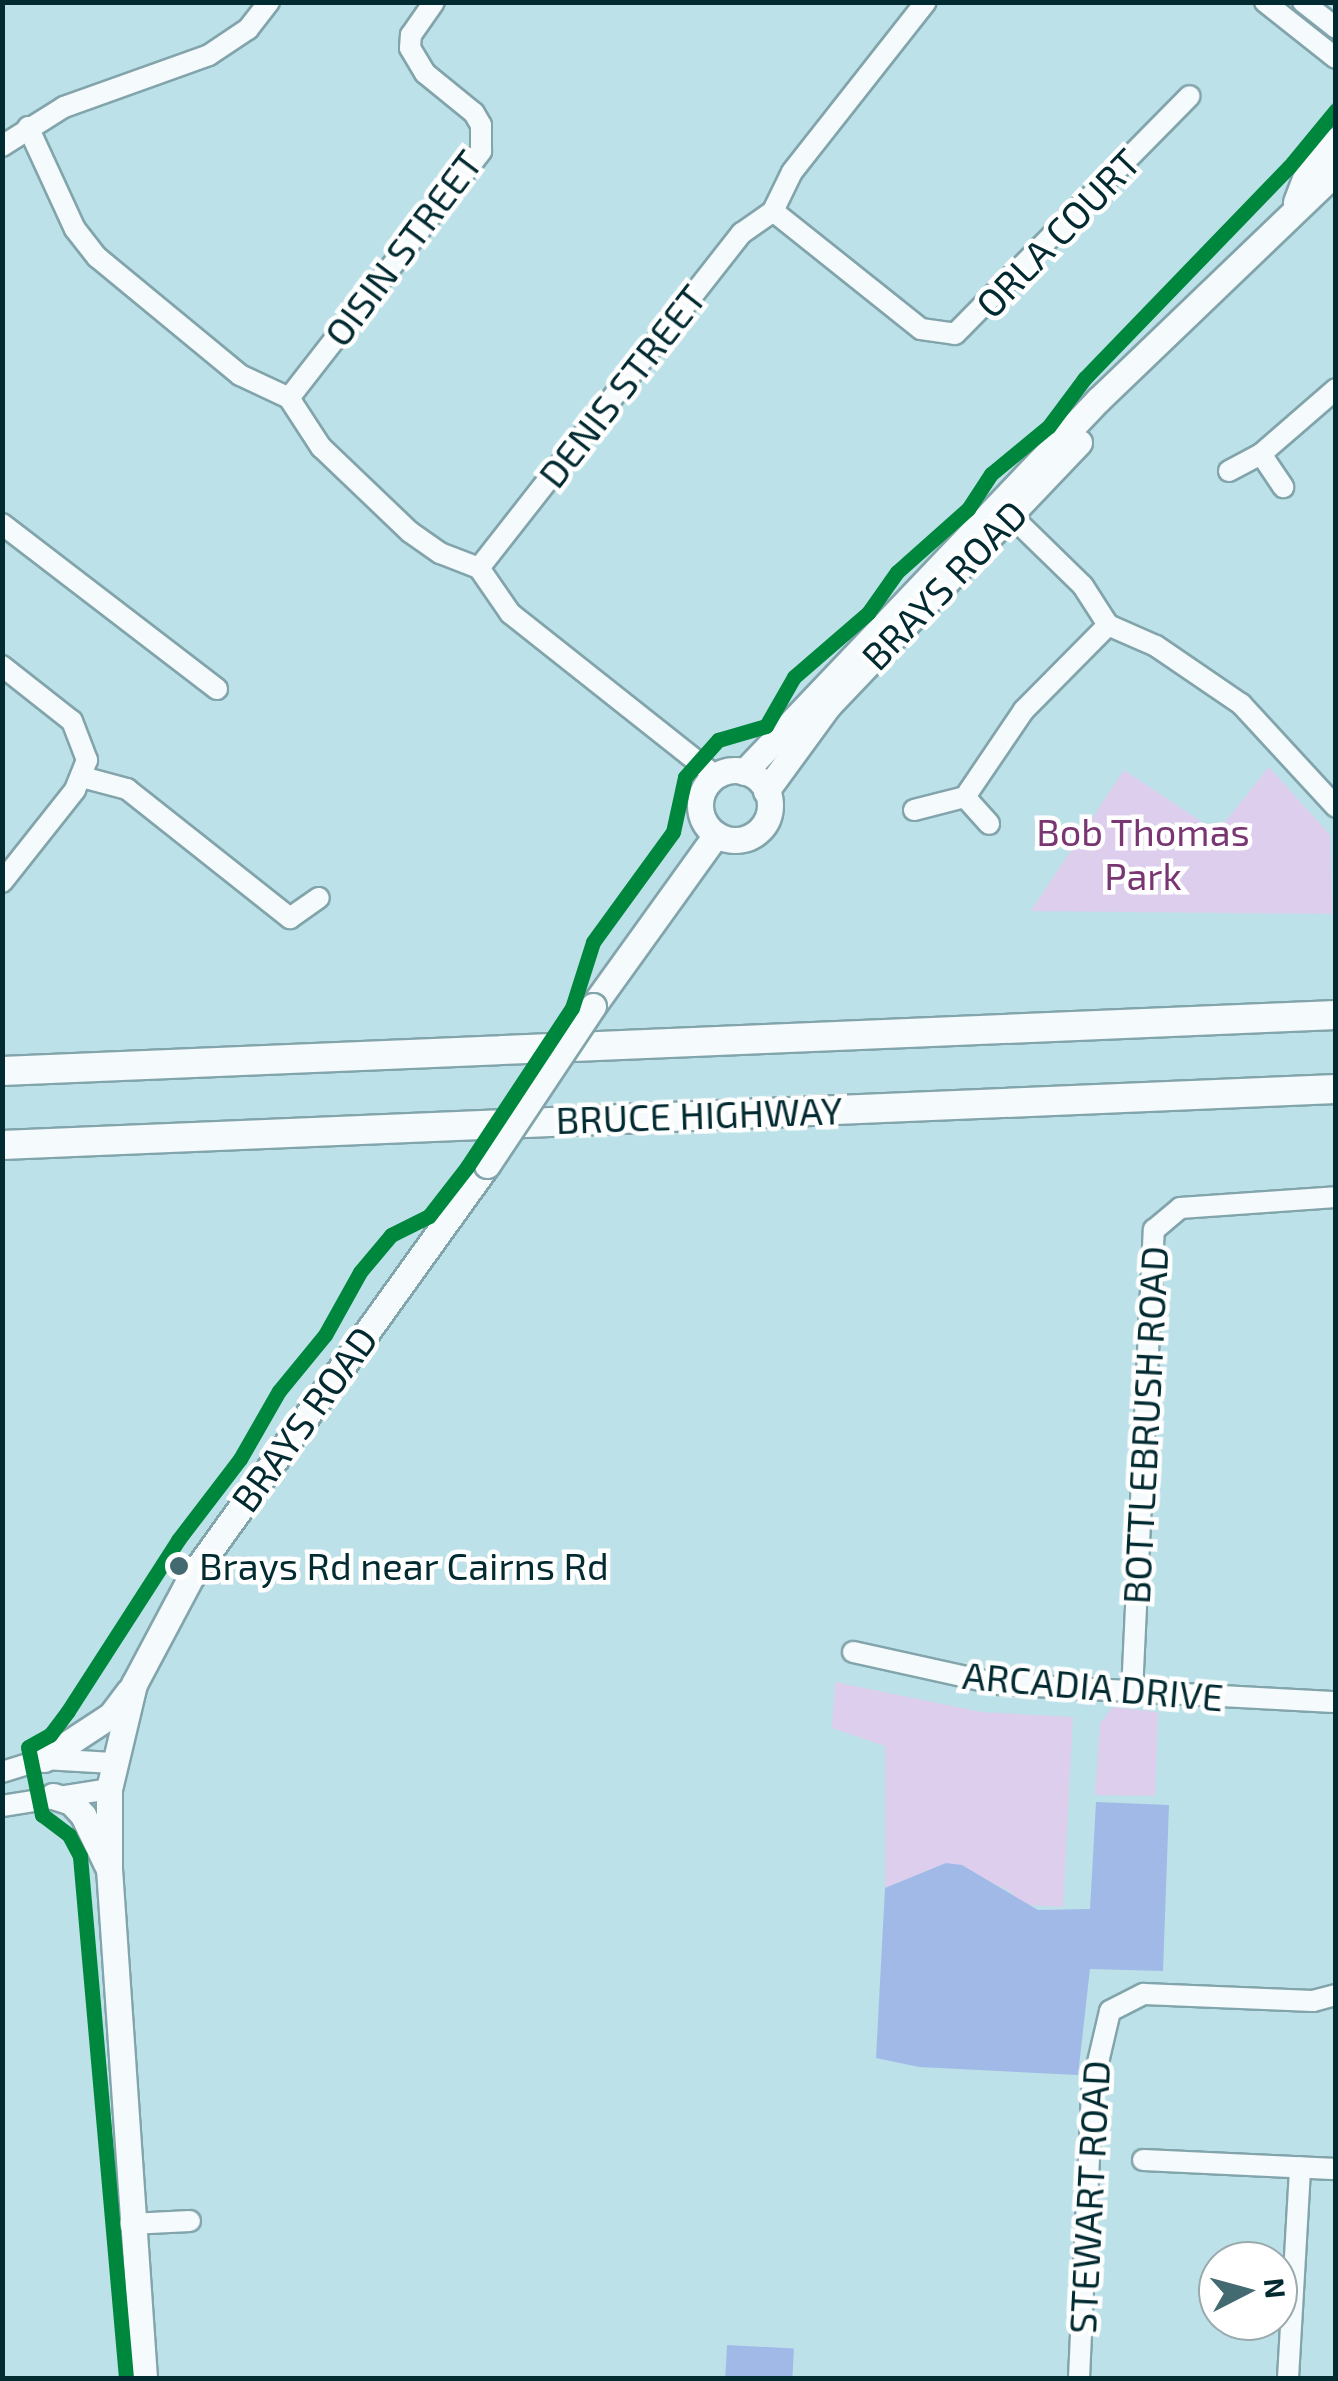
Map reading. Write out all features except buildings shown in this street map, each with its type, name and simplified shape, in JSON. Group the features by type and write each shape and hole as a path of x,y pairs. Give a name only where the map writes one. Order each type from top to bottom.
{"highway":[{"name":"BRUCE HIGHWAY","path":"2,1071 1336,1015"},
{"name":"BRUCE HIGHWAY","path":"2,1146 1336,1088"}],"main road":[{"name":"BRAYS ROAD","path":"1295,205 1308,172 1336,140"},
{"name":"BRAYS ROAD","path":"766,791 828,706 1005,509 1295,205 1336,172"},
{"name":"BRAYS ROAD","path":"744,772 1005,509"},
{"path":"744,772 766,791 769,813 758,832 738,840 716,835 700,806 716,776 744,772"},
{"name":"BRAYS ROAD","path":"144,2378 130,2224 109,1869 109,1789 134,1684 191,1577 487,1165 593,1006 716,835"},
{"path":"44,1759 110,1715 134,1684"},
{"path":"52,1796 71,1802 82,1815 109,1869"}],"street":[{"path":"2,146 64,107 209,56 248,29 269,2"},
{"name":"OISIN STREET","path":"289,398 481,151 481,125 474,113 425,73 410,48 411,35 434,2"},
{"path":"773,211 792,172 926,2"},
{"path":"1265,2 1336,58"},
{"path":"1303,2 1336,28"},
{"name":"ORLA COURT","path":"773,211 920,329 955,334 1190,96"},
{"path":"28,128 76,229 96,257 240,375 289,398 321,447 410,532 479,568 510,613 716,776"},
{"name":"DENIS STREET","path":"479,568 742,233 773,211"},
{"path":"1229,470 1261,454 1336,388"},
{"path":"1261,454 1283,487"},
{"path":"1005,509 1084,586 1108,624 1156,646 1241,704 1336,807"},
{"path":"2,524 217,688"},
{"path":"914,810 965,797 1024,710 1108,624"},
{"path":"2,666 80,730 88,760 82,777 2,882"},
{"path":"82,777 127,789 290,918 319,898"},
{"path":"965,797 990,824"},
{"name":"BOTTLEBRUSH ROAD","path":"1132,1692 1154,1230 1180,1208 1336,1196"},
{"name":"ARCADIA DRIVE","path":"852,1652 999,1684 1336,1702"},
{"path":"2,1772 44,1759 113,1762"},
{"path":"2,1806 109,1789"},
{"name":"STEWART ROAD","path":"1079,2378 1092,2088 1110,2011 1144,1994 1313,2001 1336,1995"},
{"path":"1144,2160 1336,2169"},
{"path":"1288,2378 1300,2167"},
{"path":"130,2224 190,2220"}],"green space":[{"name":"Bob Thomas Park","path":"1269,767 1330,835 1333,914 1031,911 1124,770 1217,832"},
{"path":"835,1682 981,1712 1073,1717 1063,1907 1023,1905 1008,1890 946,1863 885,1888 885,1746 832,1728"},
{"path":"1113,1707 1158,1712 1155,1796 1095,1795 1100,1723"}],"water":[{"path":"1096,1802 1169,1805 1163,1971 1090,1969 1078,2075 919,2067 876,2058 885,1888 946,1863 962,1865 1038,1910 1090,1909"},
{"path":"727,2345 794,2349 792,2378 725,2378"}],"cycle path":[{"path":"126,2378 80,1856 69,1835 42,1815 28,1747 50,1735 68,1711 178,1540 240,1459 279,1391 325,1335 360,1272 391,1235 429,1216 467,1167 572,1008 593,942 673,832 685,777 718,740 766,726 794,677 868,613 897,572 968,509 991,474 1049,426 1084,379 1289,167 1336,110"}],"place":[{"name":"Brays Rd near Cairns Rd","path":"179,1566"}]}
